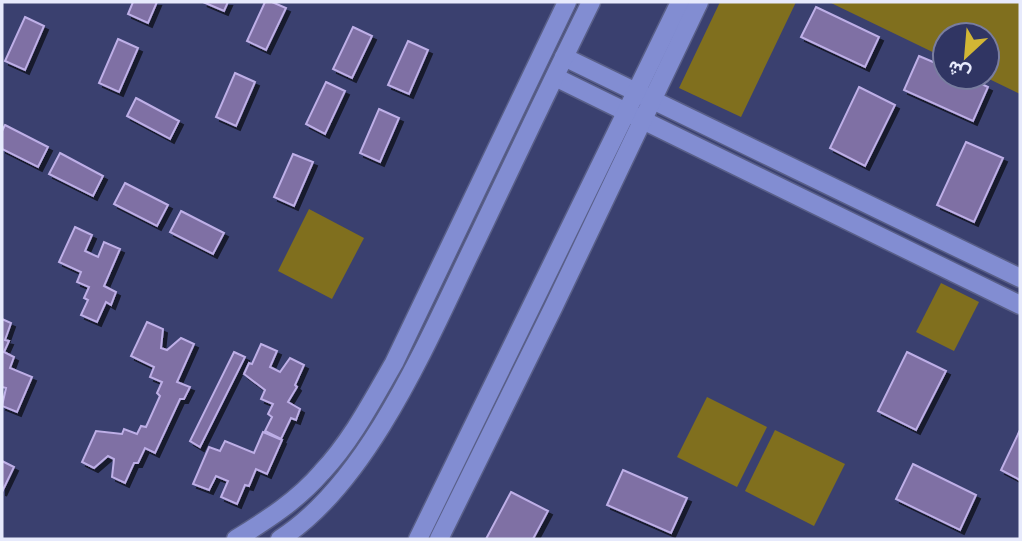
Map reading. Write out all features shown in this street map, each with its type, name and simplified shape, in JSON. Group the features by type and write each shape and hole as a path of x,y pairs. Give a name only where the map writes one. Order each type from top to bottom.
{"street":[{"path":"236,539 272,516 321,474 361,421 394,363 568,2"},
{"path":"280,539 294,530 338,486 360,458 412,374 591,2"},
{"path":"418,539 634,116 680,2"},
{"path":"644,95 699,2"},
{"path":"564,57 1020,278"},
{"path":"555,77 1020,305"},
{"path":"439,539 553,308 634,116"}],"shaded area":[{"path":"720,2 796,2 741,117 679,88"},
{"path":"829,2 1020,2 1020,94 1001,85 1001,21 931,21 931,51"},
{"path":"309,209 364,238 332,299 278,271"},
{"path":"941,283 979,302 954,351 916,332"},
{"path":"707,397 767,427 737,487 677,457"},
{"path":"775,430 845,464 814,526 745,491"}],"building":[{"path":"133,2 157,2 148,23 128,14"},
{"path":"203,2 228,2 224,11"},
{"path":"265,2 286,8 266,50 247,41"},
{"path":"816,7 879,37 865,67 801,37"},
{"path":"25,17 44,26 25,70 5,61"},
{"path":"353,27 372,36 352,78 333,69"},
{"path":"118,39 138,48 119,92 99,83"},
{"path":"408,41 428,50 409,94 388,85"},
{"path":"919,56 931,61 931,91 986,91 973,121 904,90"},
{"path":"235,73 255,82 236,126 216,117"},
{"path":"326,82 345,91 325,134 306,124"},
{"path":"859,87 895,105 865,166 830,148"},
{"path":"136,98 179,121 170,139 127,116"},
{"path":"379,109 399,118 380,162 360,153"},
{"path":"5,125 48,147 38,167 2,149 2,131"},
{"path":"966,142 1003,158 974,222 937,205"},
{"path":"60,153 103,176 93,196 49,174"},
{"path":"293,154 313,162 294,206 274,197"},
{"path":"125,183 168,205 157,226 114,204"},
{"path":"181,211 224,233 213,254 170,232"},
{"path":"75,227 92,235 85,251 98,257 104,242 120,249 104,286 116,292 111,305 106,302 97,322 81,315 88,300 84,298 89,287 77,282 81,272 59,262"},
{"path":"2,319 11,323 5,340 9,341 4,352 14,357 10,368 32,377 17,412 2,406 6,388 2,387"},
{"path":"147,322 163,329 161,348 167,350 181,338 194,344 177,382 190,387 184,399 180,399 155,453 145,448 138,463 134,463 125,483 112,477 114,459 108,456 94,468 82,462 96,431 122,434 124,429 137,434 141,426 146,427 160,396 157,393 162,382 150,377 154,367 131,356"},
{"path":"261,344 277,351 270,367 280,372 290,358 304,365 295,385 297,387 288,402 300,409 296,420 291,418 281,439 265,431 272,417 268,414 273,404 261,399 265,390 244,374"},
{"path":"234,352 245,357 200,447 190,441"},
{"path":"907,352 946,371 916,430 878,411"},
{"path":"1020,430 1020,480 1001,470"},
{"path":"263,432 282,440 267,474 256,469 237,504 221,497 228,481 216,476 209,490 193,484 209,447 220,451 225,441 254,453"},
{"path":"2,461 14,467 2,492"},
{"path":"913,464 976,495 960,530 896,499"},
{"path":"623,470 687,498 671,533 607,505"},
{"path":"511,492 548,511 533,539 486,539"}]}
